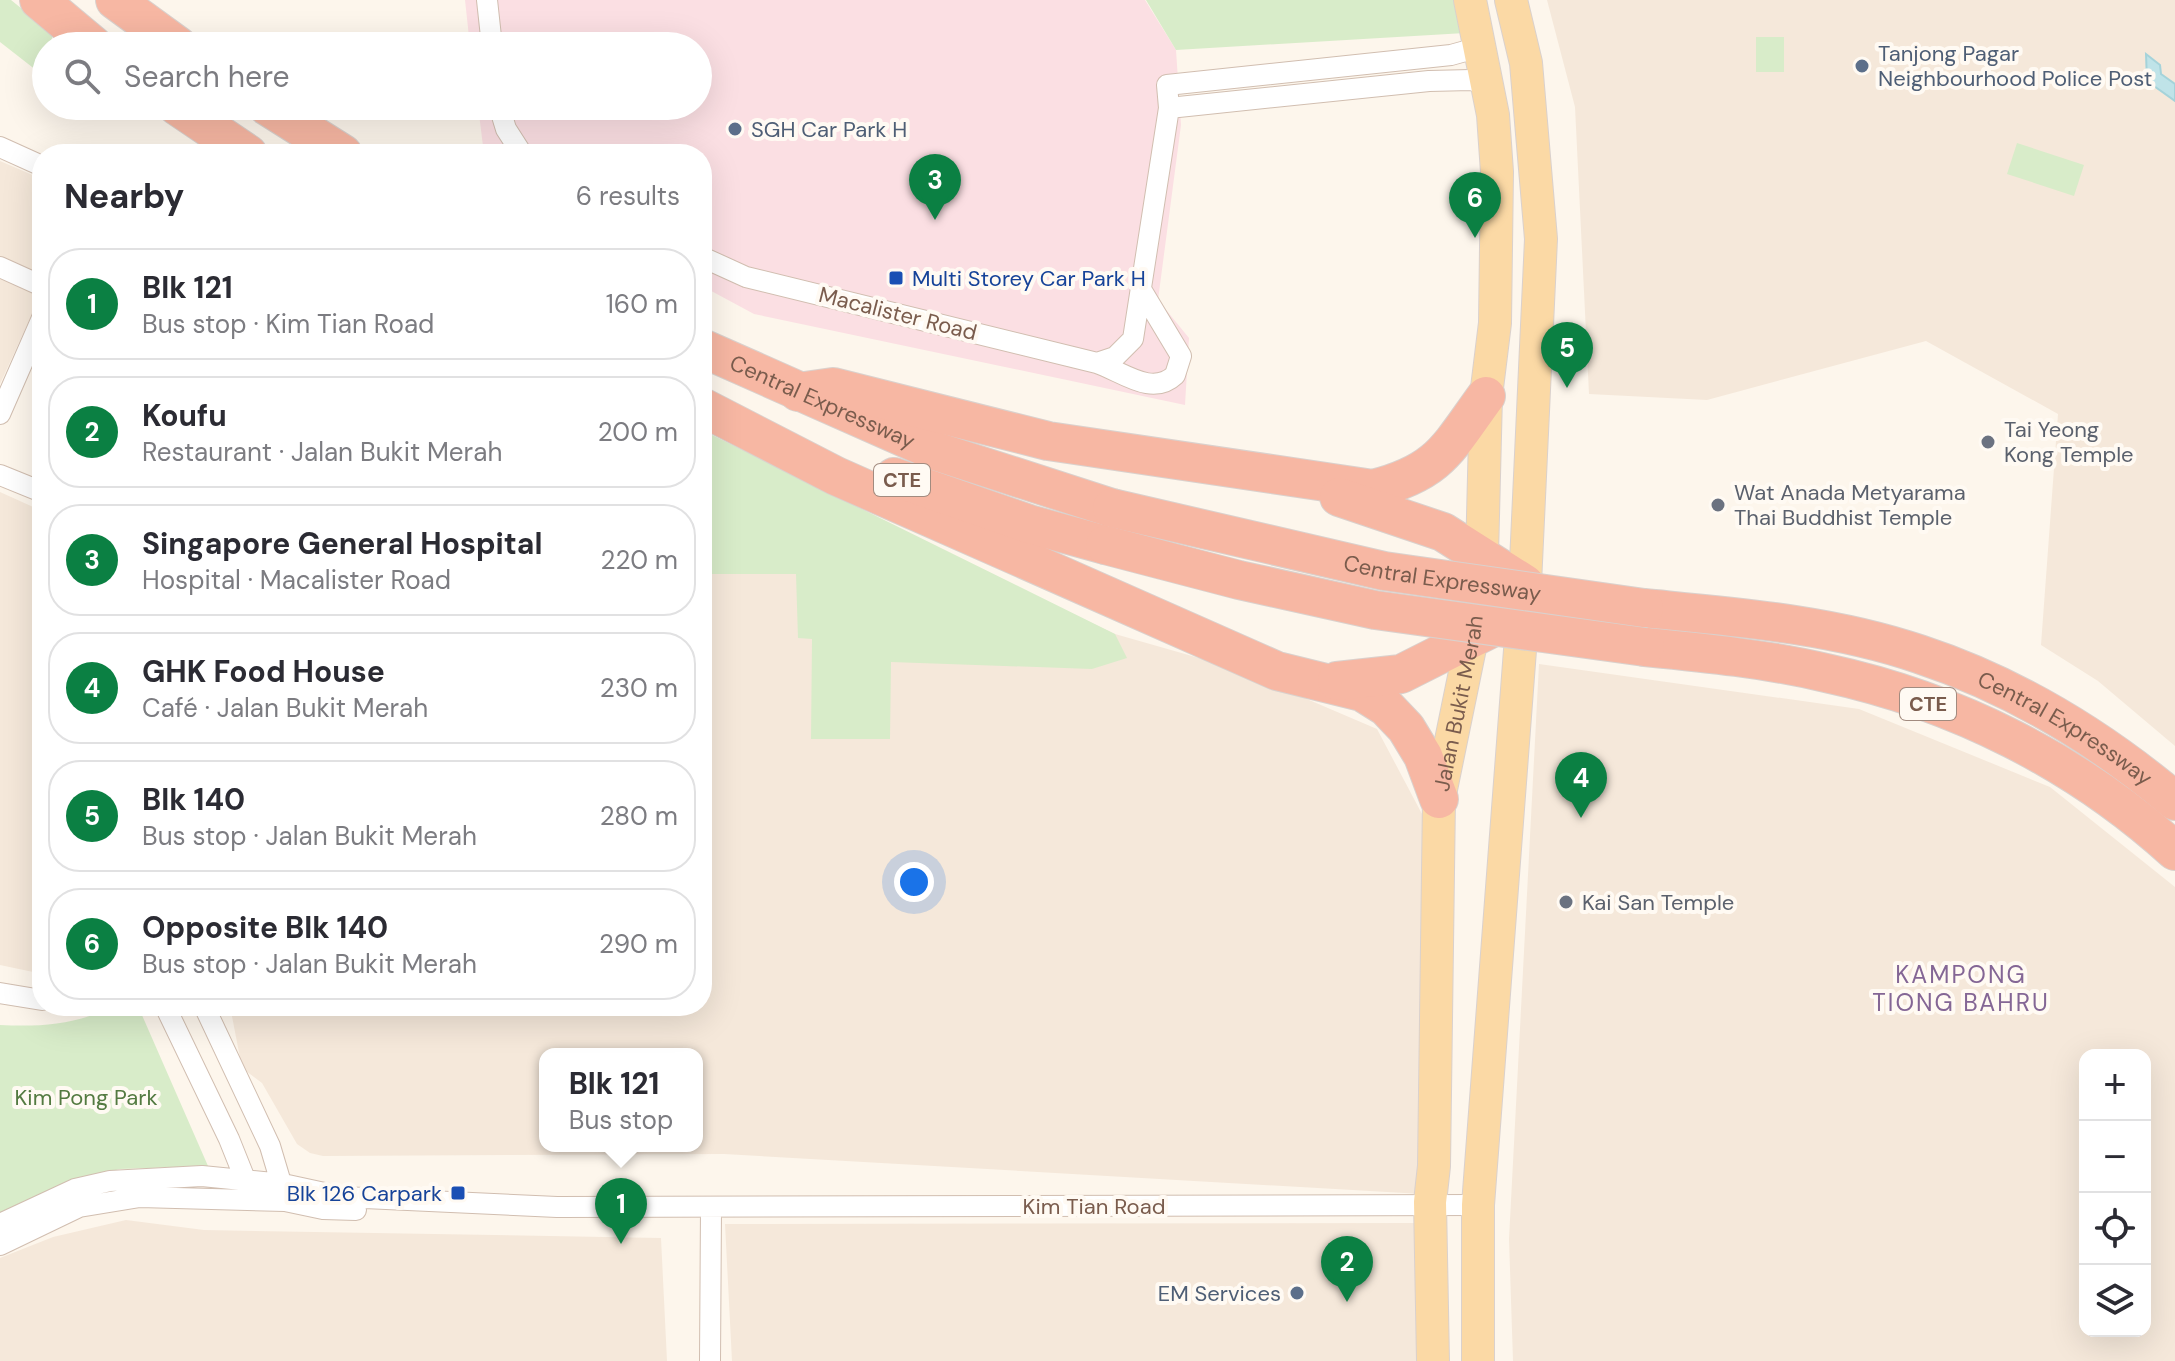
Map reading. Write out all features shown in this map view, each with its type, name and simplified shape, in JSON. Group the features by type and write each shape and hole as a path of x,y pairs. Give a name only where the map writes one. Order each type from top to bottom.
{"highway":[{"path":"39,0 77,32"},
{"path":"115,0 159,32"},
{"path":"198,120 233,144"},
{"path":"289,120 327,144"},
{"name":"Central Expressway","path":"712,353 932,450 1112,508 1384,571 1644,608 1746,617 1833,632 1919,654 2045,708 2136,768 2175,801"},
{"path":"798,392 833,387 1048,441 1275,477 1373,489 1404,481 1433,465 1486,396"},
{"name":"Central Expressway","path":"712,411 933,492 1105,545 1375,610 1827,673 1910,696 2037,750 2127,807 2175,851"},
{"path":"712,412 836,476 1277,671 1362,692 1386,707 1406,728 1423,756 1439,799"},
{"path":"1275,477 1409,518 1443,532 1482,556 1524,599 1472,638 1401,674 1362,681 1318,681"}],"main road":[{"name":"Jalan Bukit Merah","path":"1433,1361 1430,1202 1434,1151 1439,799 1472,638 1482,556 1486,396 1495,323 1498,239 1497,172 1489,85 1470,0"},
{"path":"1478,1361 1478,1205 1524,599 1541,239 1526,63 1511,0"}],"street":[{"path":"487,0 490,32"},
{"path":"1131,375 1125,357 1142,291 1169,108 1167,85 1451,55 1469,50 1479,35"},
{"path":"1169,108 1429,81 1471,80 1489,85"},
{"path":"503,120 516,144"},
{"path":"0,147 32,161"},
{"name":"Macalister Road","path":"712,262 746,277 1097,363 1131,375 1147,385 1157,386 1175,375 1181,356 1142,291"},
{"path":"0,267 32,281"},
{"path":"1097,363 1115,357 1150,331 1168,335"},
{"path":"0,414 32,341"},
{"path":"0,475 32,488"},
{"path":"2,994 32,998"},
{"path":"170,1016 229,1139 253,1200"},
{"path":"209,1016 270,1146 284,1193"},
{"path":"202,1176 218,1164 229,1139"},
{"name":"Kim Tian Road","path":"0,1224 75,1189 110,1181 202,1176 246,1179 323,1209 412,1211 434,1204 711,1208 1430,1202 1478,1205"},
{"name":"Kim Tian Road","path":"0,1245 79,1207 105,1201 140,1197 253,1200 284,1193"},
{"path":"710,1361 711,1208"}],"shaded area":[{"path":"465,0 1145,0 1176,50 1181,125 1158,300 1189,338 1185,405 754,314 712,291 712,144 483,144 480,120 712,120 712,32 468,32"},
{"path":"1547,0 2175,0 2175,746 2098,681 2041,645 2058,414 1926,341 1707,400 1589,394 1575,107"},
{"path":"0,161 32,175 32,314 0,384"},
{"path":"712,444 1115,634 1234,668 1377,729 1422,814 1439,953 1422,1194 724,1154 323,1156 310,1153 297,1144 262,1083 242,1068 232,1016 712,1016"},
{"path":"0,492 32,506 32,972 0,965"},
{"path":"1539,664 1859,709 2050,787 2175,887 2175,1361 1513,1361 1509,1239"},
{"path":"126,1220 204,1230 661,1238 667,1361 0,1361 0,1258 53,1237"},
{"path":"1415,1223 1417,1361 732,1361 725,1224"}],"green space":[{"path":"0,0 11,0 51,32 32,32 32,67 0,42"},
{"path":"1146,0 1458,0 1465,33 1176,50"},
{"path":"1756,37 1784,37 1784,72 1756,72"},
{"path":"2017,143 2084,165 2074,196 2007,174"},
{"path":"712,435 1115,634 1127,658 1092,669 891,662 890,739 811,739 812,639 798,638 796,574 712,574"},
{"name":"Kim Pong Park","path":"142,1016 208,1166 120,1169 79,1179 0,1219 0,1025 29,1026 86,1017"}],"water":[{"path":"2146,54 2160,65 2161,74 2175,84 2175,101 2147,81"}],"place":[{"name":"Tanjong Pagar Neighbourhood Police Post","path":"1862,66"},
{"name":"SGH Car Park H","path":"735,129"},
{"name":"Singapore General Hospital","path":"935,220"},
{"name":"Opposite Blk 140","path":"1475,238"},
{"name":"Multi Storey Car Park H","path":"896,278"},
{"name":"Blk 140","path":"1567,388"},
{"name":"Tai Yeong Kong Temple","path":"1988,442"},
{"name":"Wat Anada Metyarama Thai Buddhist Temple","path":"1718,505"},
{"name":"GHK Food House","path":"1581,818"},
{"name":"Kai San Temple","path":"1566,902"},
{"name":"Blk 126 Carpark","path":"458,1193"},
{"name":"Blk 121","path":"621,1244"},
{"name":"EM Services","path":"1297,1293"},
{"name":"Koufu","path":"1347,1302"}],"district":[{"name":"KAMPONG TIONG BAHRU","path":"1961,989"}]}
